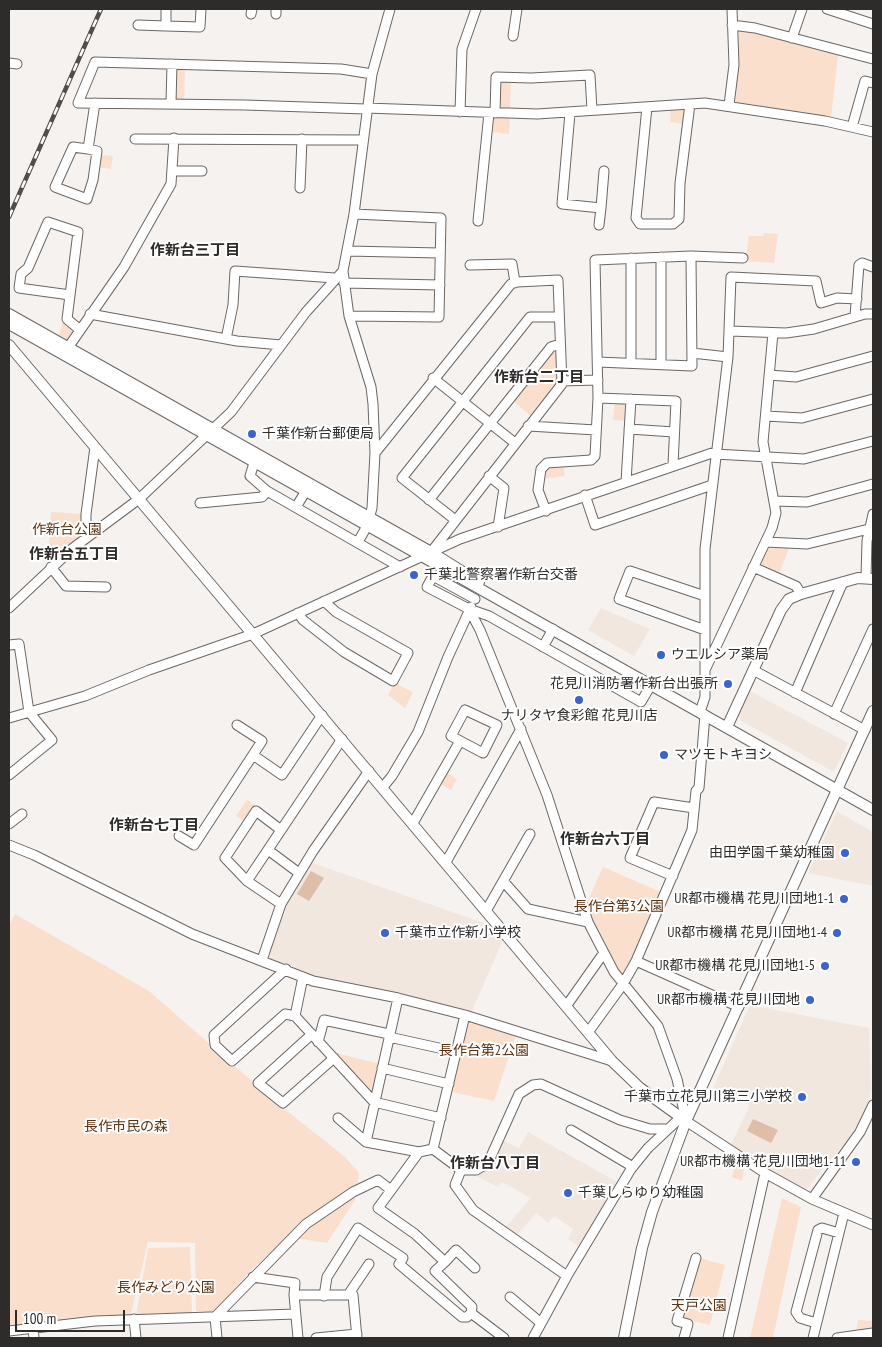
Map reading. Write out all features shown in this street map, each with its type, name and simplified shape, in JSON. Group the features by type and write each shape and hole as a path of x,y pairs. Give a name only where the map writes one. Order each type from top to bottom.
{"street":[{"path":"166,9 166,26"},
{"path":"138,25 200,27 200,9"},
{"path":"358,542 372,508 375,453 371,387 349,316 343,271 354,214 372,74 390,9"},
{"path":"460,112 462,49 476,9"},
{"path":"513,36 517,9"},
{"path":"730,105 734,65 732,9"},
{"path":"792,38 802,9"},
{"path":"828,9 873,24"},
{"path":"732,25 756,28 873,59"},
{"path":"372,74 341,69 95,62 78,103 171,103 492,113 570,113 690,104 730,105 873,132"},
{"path":"171,103 172,64"},
{"path":"478,221 496,77 531,78 590,75 592,110"},
{"path":"852,127 865,81 873,84"},
{"path":"88,149 95,103"},
{"path":"647,107 636,218 640,224 673,224 679,219 680,183 690,104"},
{"path":"570,113 562,204 601,208"},
{"path":"66,351 129,259 171,184 174,138"},
{"path":"135,139 363,140"},
{"path":"300,188 302,139"},
{"path":"73,147 88,149 97,151 93,180 87,199 55,187 73,147"},
{"path":"172,171 202,171"},
{"path":"599,225 604,171"},
{"path":"349,316 439,317 441,218 354,214"},
{"path":"70,295 18,288 21,274 28,268 48,222 78,232 67,319 80,330"},
{"path":"347,251 440,253"},
{"path":"598,362 692,366 691,256"},
{"path":"546,511 538,490 542,469 547,463 591,460 595,456 598,362 595,260 691,256 742,258"},
{"path":"660,257 662,364"},
{"path":"631,258 631,363"},
{"path":"470,264 512,264 515,282"},
{"path":"855,316 859,265 873,267"},
{"path":"226,339 233,305 235,271 335,278"},
{"path":"9,608 50,567 140,499 231,412 335,278 343,271"},
{"path":"589,1031 623,984 636,961 692,830 696,791 699,788 704,697 704,549 728,358 731,277 816,281 821,303 837,298 857,299"},
{"path":"375,453 497,299 515,282 558,280 562,384 426,554"},
{"path":"344,283 440,285"},
{"path":"9,314 66,351 426,554 651,685 838,788 873,810"},
{"path":"90,314 226,339 281,346"},
{"path":"730,331 774,333 805,330 855,316 873,314"},
{"path":"454,520 402,478 530,317 558,317"},
{"path":"9,324 66,351"},
{"path":"705,670 766,542 774,521 774,501 764,442 774,333"},
{"path":"429,500 551,347 560,344"},
{"path":"9,345 589,1031 612,1061 640,1088 683,1120 765,1174 812,1199 873,1225"},
{"path":"692,353 728,358"},
{"path":"769,375 796,377 873,356"},
{"path":"433,378 515,442"},
{"path":"561,381 598,380"},
{"path":"598,398 676,401 673,465"},
{"path":"626,482 631,399"},
{"path":"766,416 802,418 873,399"},
{"path":"528,426 596,430"},
{"path":"629,429 674,432"},
{"path":"210,433 254,463 308,487"},
{"path":"9,718 85,696 149,670 253,634 426,554 585,495 673,465 715,453 766,458 804,459 873,441"},
{"path":"86,538 86,514 95,447"},
{"path":"254,463 250,476 267,491 400,567"},
{"path":"489,476 504,488 498,527"},
{"path":"774,501 807,502 873,484"},
{"path":"585,495 595,525 712,485"},
{"path":"296,507 308,487"},
{"path":"200,504 262,497 267,491"},
{"path":"727,727 781,610 789,600 801,594 843,582 870,578 869,529 873,514"},
{"path":"766,542 807,544 869,529"},
{"path":"50,567 66,586 106,587"},
{"path":"753,567 796,586 801,594"},
{"path":"705,596 630,571 619,599 705,630"},
{"path":"475,599 433,576 427,586 469,610 489,616 641,702 651,685"},
{"path":"795,693 843,582"},
{"path":"383,787 392,776 418,732 448,657 469,610 482,587"},
{"path":"298,613 344,652 393,681 408,654 336,612 324,601"},
{"path":"469,610 480,630 547,795 588,922 603,954 623,984 658,1026 677,1079 683,1120"},
{"path":"543,647 553,629"},
{"path":"834,714 873,629"},
{"path":"9,645 19,644 29,712 52,740 9,775"},
{"path":"753,670 865,730"},
{"path":"465,710 497,725 483,753 460,740 451,736 465,710"},
{"path":"624,1338 642,1248 683,1120 739,1007 873,712"},
{"path":"253,755 282,775 322,715"},
{"path":"179,836 194,845 262,741 237,725"},
{"path":"446,862 521,729"},
{"path":"247,881 342,739"},
{"path":"413,824 460,740"},
{"path":"262,960 281,904 299,873 369,771"},
{"path":"673,876 630,858 654,802 694,808"},
{"path":"281,830 256,812 225,858 247,881 281,904"},
{"path":"9,824 22,814"},
{"path":"486,911 530,834"},
{"path":"9,846 34,854 192,934 313,981 398,998 465,1015 612,1061"},
{"path":"268,850 299,873"},
{"path":"504,882 528,909 588,922"},
{"path":"567,1005 603,954"},
{"path":"636,961 739,1007"},
{"path":"286,970 214,1035 215,1045 232,1061 285,1014 295,1016 374,1102 441,1118"},
{"path":"295,1016 303,976"},
{"path":"366,1142 398,998"},
{"path":"433,1149 465,1015"},
{"path":"318,1042 324,1020 456,1052"},
{"path":"312,1034 258,1083 283,1103 334,1058"},
{"path":"382,1068 448,1084"},
{"path":"338,1118 366,1142 419,1152 433,1149 462,1170 476,1170 488,1163 519,1094 533,1085 541,1084 620,1120 650,1129 668,1129"},
{"path":"812,1199 860,1132 873,1105"},
{"path":"533,1338 567,1276 633,1167 648,1148 668,1129 683,1120"},
{"path":"570,1130 633,1167"},
{"path":"419,1152 378,1208 415,1234 445,1262"},
{"path":"462,1170 455,1185 473,1210 567,1276"},
{"path":"728,1338 765,1174"},
{"path":"217,1338 215,1317 306,1224 353,1192 378,1180 391,1190"},
{"path":"813,1338 844,1213"},
{"path":"324,1296 327,1277 358,1228 403,1258 399,1264 462,1317 467,1317 471,1313 472,1307 435,1271 456,1250 475,1268"},
{"path":"816,1323 800,1318 796,1312 818,1230 822,1228 839,1233"},
{"path":"684,1338 688,1324 677,1321 696,1258"},
{"path":"348,1295 370,1264"},
{"path":"253,1277 295,1284 295,1314 298,1338"},
{"path":"294,1295 353,1295 357,1336 316,1338"},
{"path":"510,1297 541,1323"},
{"path":"471,1313 504,1338"},
{"path":"9,1331 95,1321 295,1314"},
{"path":"134,1319 136,1338"},
{"path":"33,1328 34,1338"},
{"path":"837,1338 873,1334"}],"shaded area":[{"path":"601,608 650,629 634,656 588,630"},
{"path":"750,691 848,743 834,772 741,721 739,715"},
{"name":"由田学園千葉幼稚園","path":"837,811 873,832 873,886 808,873"},
{"name":"千葉市立作新小学校","path":"310,862 492,926 503,940 471,1013 401,993 324,980 267,959 282,909"},
{"path":"311,871 324,878 309,901 297,894"},
{"name":"千葉市立花見川第三小学校","path":"750,1005 869,1028 871,1090 868,1106 846,1143 808,1188 804,1189 730,1146 750,1105 713,1088"},
{"path":"753,1119 778,1130 771,1143 747,1131"},
{"name":"千葉しらゆり幼稚園","path":"528,1132 621,1184 581,1248 568,1239 573,1229 554,1216 548,1223 536,1213 517,1235 513,1236 504,1229 531,1198 502,1182 498,1187 468,1172 479,1171 502,1140 519,1148"}],"green space":[{"path":"739,29 838,55 831,118 736,102"},
{"path":"177,67 185,68 184,100 175,100 174,69"},
{"path":"502,80 511,81 510,110 501,110 499,107 500,83"},
{"path":"683,107 687,111 685,124 670,122 671,109"},
{"path":"496,116 510,116 509,134 491,132 492,119"},
{"path":"100,155 113,156 111,169 98,167"},
{"path":"764,233 778,234 774,263 745,261 749,236 763,236"},
{"path":"63,320 73,329 71,339 67,340 59,335"},
{"path":"551,352 556,354 557,382 532,417 513,401"},
{"path":"615,401 624,401 627,404 626,421 613,420"},
{"path":"563,465 565,476 543,479 547,466"},
{"name":"作新台公園","path":"51,512 84,514 83,536 48,565"},
{"path":"771,545 790,546 779,574 762,566 761,563 768,547"},
{"path":"395,683 413,692 405,708 388,695"},
{"path":"446,772 457,779 451,790 439,783"},
{"path":"247,800 257,807 246,823 236,816"},
{"name":"長作台第3公園","path":"603,867 661,892 622,978 593,924 586,905"},
{"name":"長作市民の森","path":"15,914 149,991 283,1108 344,1156 359,1173 355,1200 327,1243 288,1237 253,1268 214,1312 196,1311 195,1243 148,1242 131,1314 9,1327 9,926"},
{"name":"長作台第2公園","path":"474,1022 516,1035 494,1101 452,1092 464,1027"},
{"path":"336,1053 381,1064 374,1092 370,1092"},
{"path":"736,1158 745,1163 742,1181 732,1177"},
{"path":"782,1198 801,1207 773,1338 750,1338"},
{"name":"長作みどり公園","path":"190,1247 192,1314 136,1316 148,1248"},
{"name":"天戸公園","path":"699,1258 725,1265 710,1325 681,1318"},
{"path":"858,1320 873,1321 873,1338 855,1338"}],"railway":[{"path":"9,217 101,9"}],"place":[{"name":"千葉作新台郵便局","path":"252,434"},
{"name":"千葉北警察署作新台交番","path":"414,575"},
{"name":"ウエルシア薬局","path":"661,655"},
{"name":"花見川消防署作新台出張所","path":"728,684"},
{"name":"ナリタヤ食彩館 花見川店","path":"579,700"},
{"name":"マツモトキヨシ","path":"664,755"},
{"name":"由田学園千葉幼稚園","path":"845,853"},
{"name":"UR都市機構 花見川団地1-1","path":"844,899"},
{"name":"千葉市立作新小学校","path":"385,933"},
{"name":"UR都市機構 花見川団地1-4","path":"837,933"},
{"name":"UR都市機構 花見川団地1-5","path":"825,966"},
{"name":"UR都市機構 花見川団地","path":"810,1000"},
{"name":"千葉市立花見川第三小学校","path":"802,1097"},
{"name":"UR都市機構 花見川団地1-11","path":"856,1162"},
{"name":"千葉しらゆり幼稚園","path":"568,1193"}],"district":[{"name":"作新台三丁目","path":"195,251"},
{"name":"作新台二丁目","path":"539,378"},
{"name":"作新台五丁目","path":"74,555"},
{"name":"作新台七丁目","path":"154,826"},
{"name":"作新台六丁目","path":"605,840"},
{"name":"作新台八丁目","path":"495,1164"}]}
